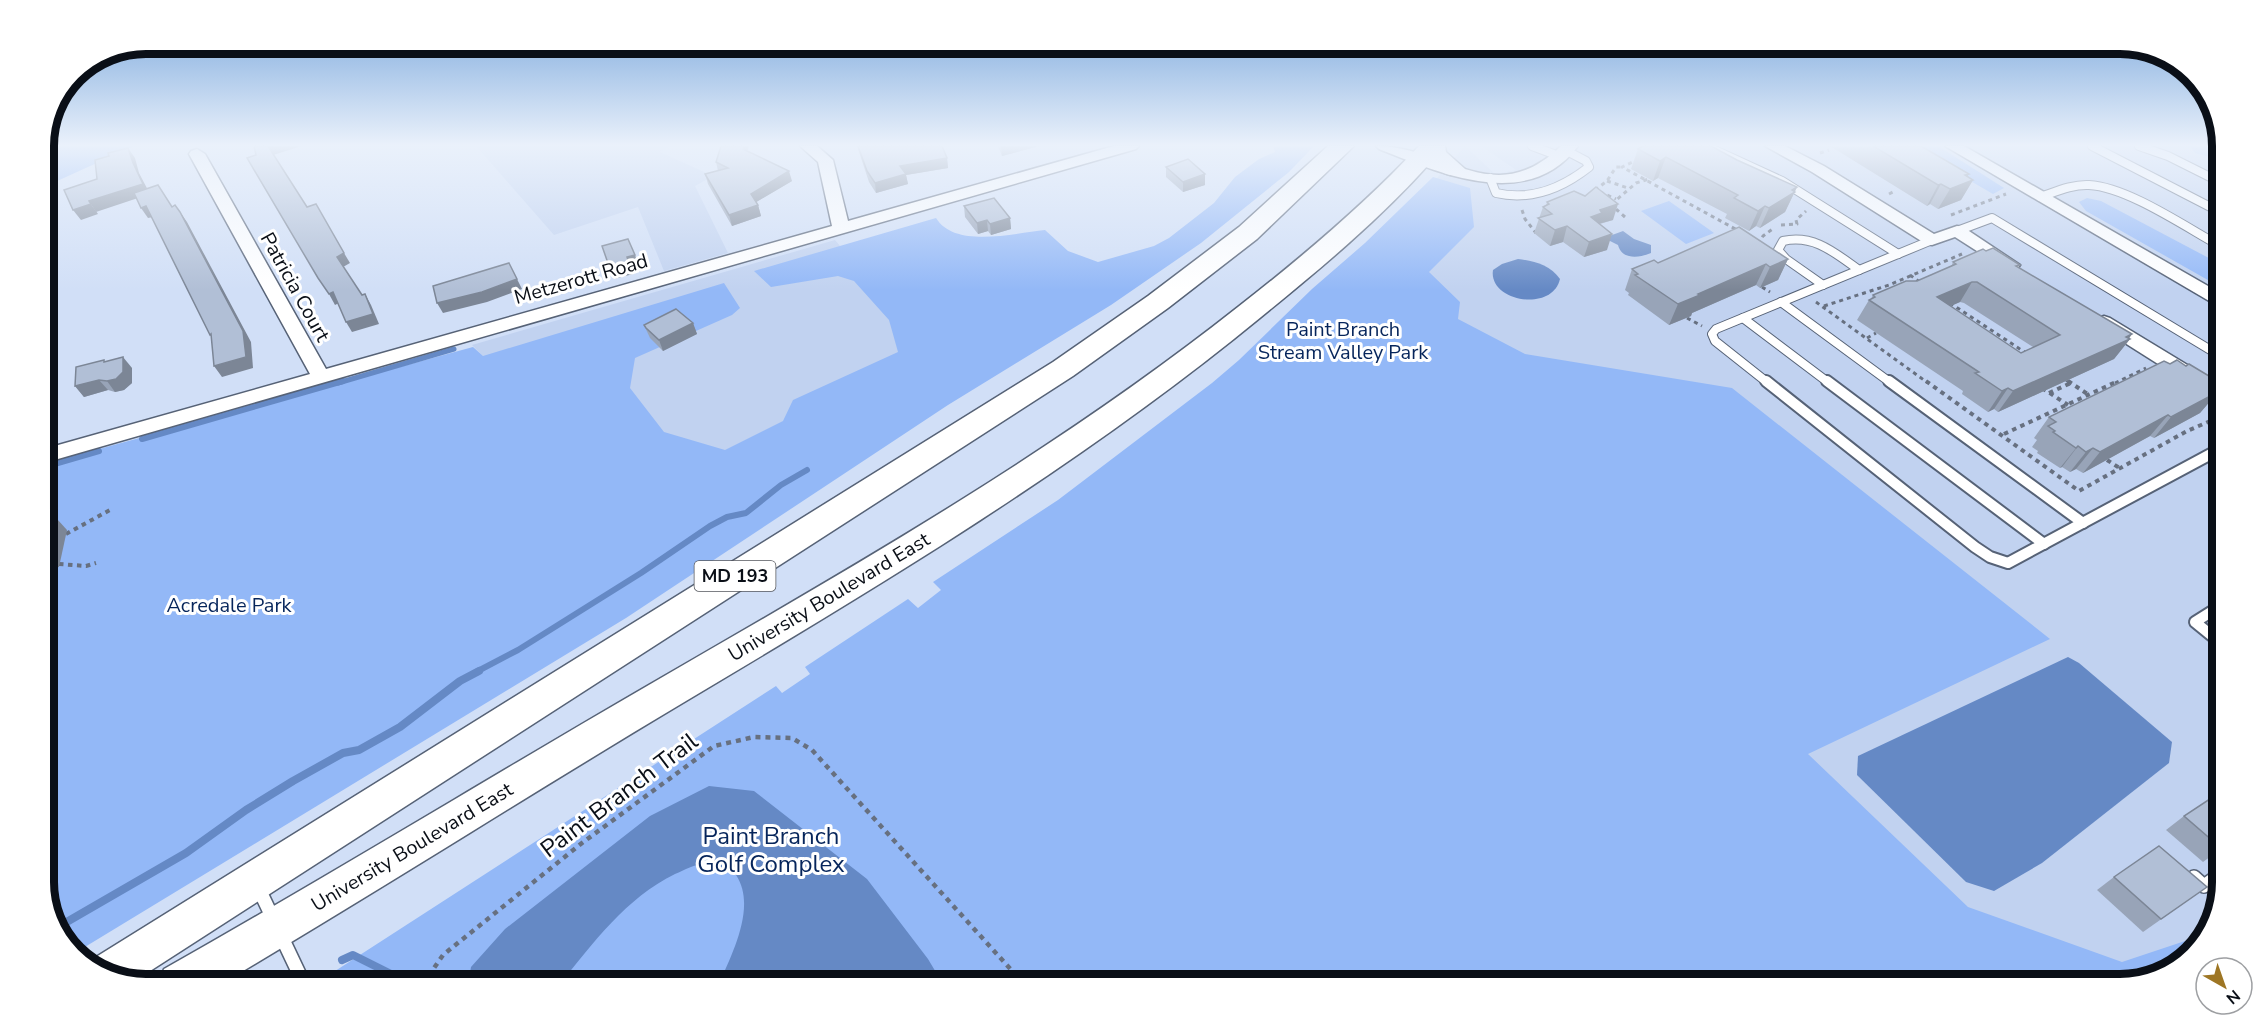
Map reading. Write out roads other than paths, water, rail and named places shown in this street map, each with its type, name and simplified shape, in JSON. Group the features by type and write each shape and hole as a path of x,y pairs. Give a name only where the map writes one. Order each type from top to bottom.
{"main road":[{"name":"MD 193","path":"115,968 926,458 1063,369 1158,302 1248,233 1290,194"},
{"name":"University Boulevard East","path":"198,974 279,928 642,708 823,602 1025,476 1125,409 1218,339 1370,211 1386,194"}],"street":[{"name":"Patricia Court","path":"219,194 321,377"},
{"path":"833,194 841,229"},
{"name":"Metzerott Road","path":"54,453 963,194"},
{"path":"1864,194 1943,237 2024,272"},
{"path":"2035,194 2212,295"},
{"path":"2092,315 2212,398"}],"lane":[{"path":"1499,194 1522,197 1534,194"},
{"path":"1804,194 1898,254"},
{"path":"2040,197 2050,194"},
{"path":"2118,194 2212,242"},
{"path":"2185,194 2212,208"},
{"path":"2212,351 1992,218 1803,292 1716,329 1713,334 1715,341 1975,548 1990,557 2008,563 2212,453"},
{"path":"1823,285 1786,259 1778,250 1784,241 1795,237 1809,238 1859,270"},
{"path":"1781,302 2083,523"},
{"path":"1743,318 2043,544"},
{"path":"2212,611 2195,622 2212,636"},
{"path":"2181,866 2204,886 2212,881"},
{"path":"254,880 300,974"}],"waterway":[{"path":"338,383 454,349"},
{"path":"142,439 343,381"},
{"path":"54,464 99,451"},
{"path":"476,672 518,650 641,573 710,526 727,517 746,513 781,485 807,470"},
{"path":"64,924 186,853 246,810 293,781 343,753 359,750 400,727 460,681 479,671"},
{"path":"342,960 353,955 391,974"}],"park label":[{"name":"Paint Branch Stream Valley Park","path":"1343,340"},
{"name":"Acredale Park","path":"229,605"},
{"name":"Paint Branch Golf Complex","path":"771,850"}]}
